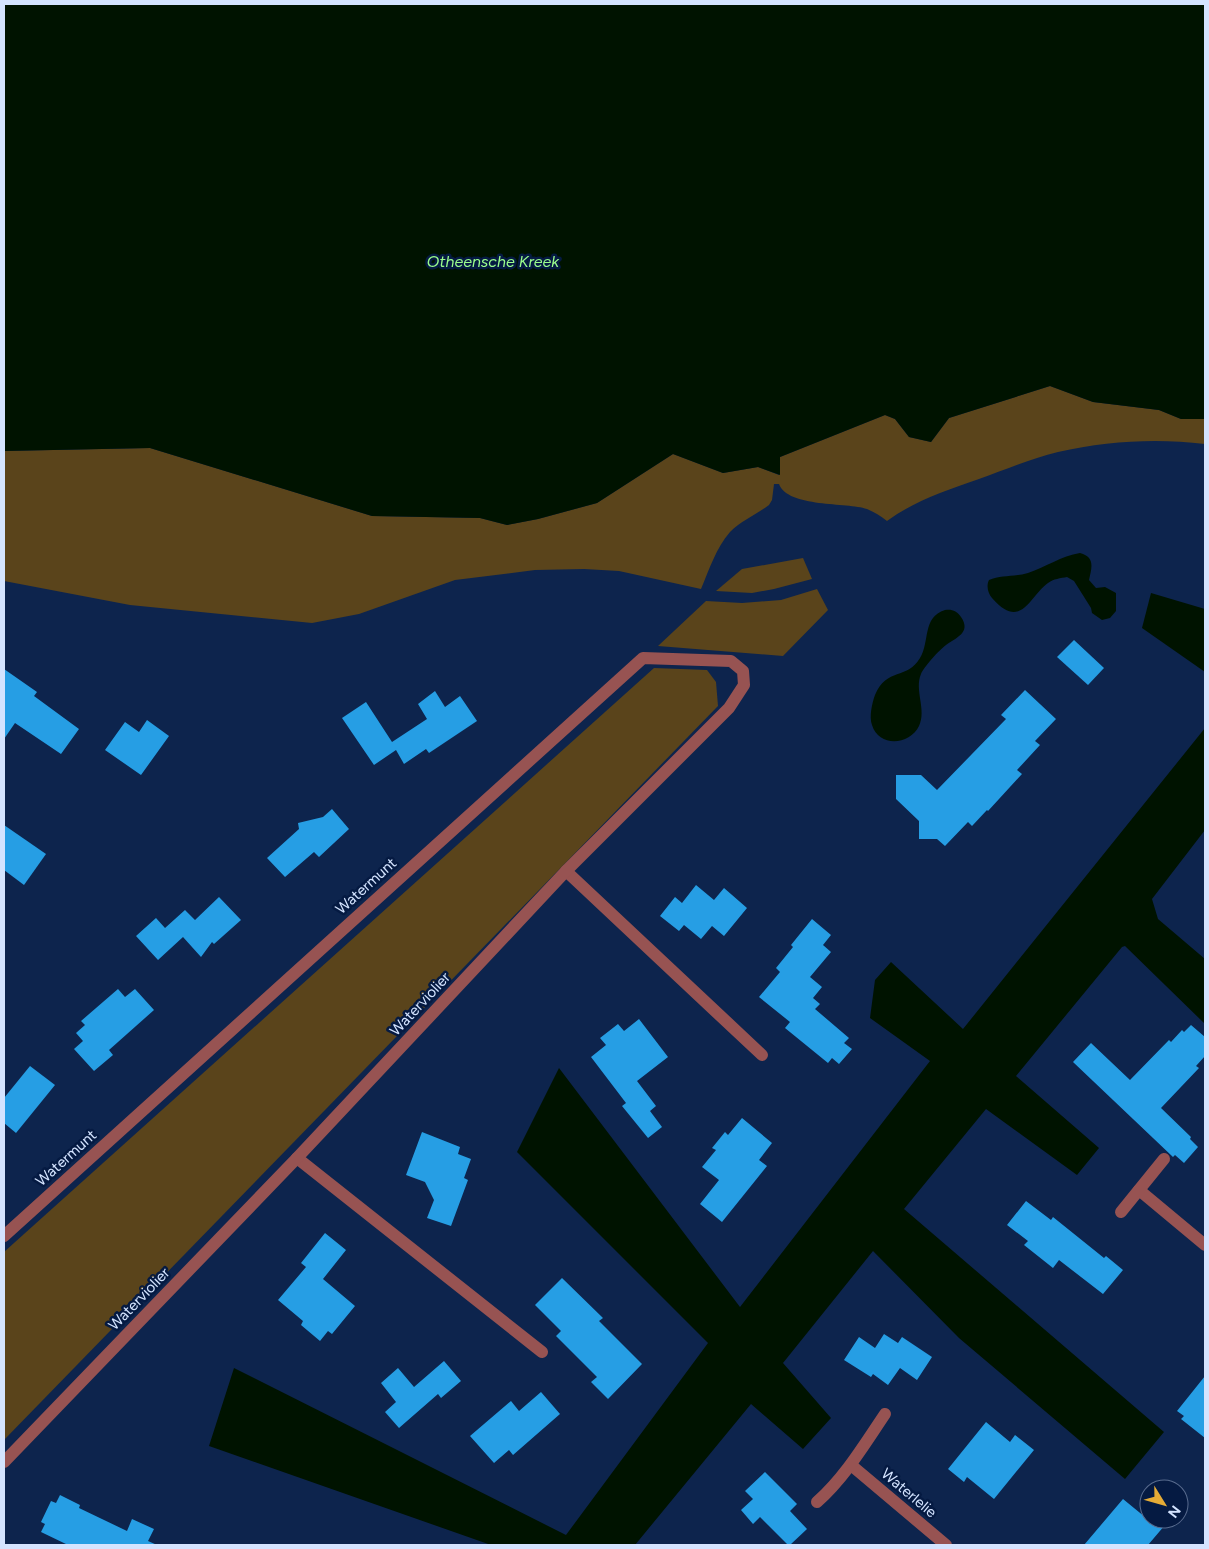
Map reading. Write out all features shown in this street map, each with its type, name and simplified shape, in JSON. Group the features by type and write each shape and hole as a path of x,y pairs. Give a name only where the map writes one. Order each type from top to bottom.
{"street":[{"name":"Watermunt","path":"4,1236 643,658 731,661 743,671 744,685 729,708"},
{"name":"Waterviolier","path":"4,1462 297,1158 566,871 729,708"},
{"path":"566,871 762,1055"},
{"path":"297,1158 542,1352"},
{"path":"1121,1212 1164,1159"},
{"path":"1139,1190 1205,1245"},
{"path":"817,1502 832,1488 850,1465 885,1414"},
{"name":"Waterlelie","path":"850,1465 946,1545"}],"shaded area":[{"path":"1050,386 1093,402 1159,410 1181,419 1205,419 1205,444 1168,441 1113,443 1058,452 1028,461 931,497 909,507 887,521 867,509 806,501 785,492 779,484 774,484 772,500 769,505 739,524 725,538 713,559 701,589 619,571 584,569 535,570 455,580 359,614 312,623 130,605 4,581 4,451 150,448 372,516 480,518 507,525 538,519 597,503 673,454 723,473 758,467 779,475 780,457 885,415 895,419 909,437 931,442 949,418"},
{"path":"803,558 812,579 752,593 716,591 742,569"},
{"path":"817,589 828,610 783,656 658,646 706,601 742,603 781,600"},
{"path":"654,668 707,670 716,682 718,706 4,1440 4,1252"}],"water":[{"name":"Otheensche Kreek","path":"4,4 1205,4 1205,419 1181,419 1159,410 1093,402 1050,386 949,418 931,442 909,437 895,419 885,415 780,457 780,475 758,467 723,473 673,454 597,503 538,519 507,525 480,518 372,516 150,448 4,451"},
{"path":"1080,553 1090,560 1089,580 1096,588 1105,587 1116,593 1116,611 1110,618 1102,620 1092,613 1091,608 1074,581 1067,577 1048,583 1030,603 1017,611 1010,612 989,594 989,580 1028,573"},
{"path":"1151,593 1205,609 1205,672 1142,628"},
{"path":"945,610 952,610 958,613 965,627 961,634 936,654 921,674 919,687 922,713 919,726 909,737 902,740 895,741 881,738 871,722 871,710 875,695 885,680 915,665 923,652 933,618"},
{"path":"1205,728 1205,830 1152,899 1158,919 1205,959 1205,1024 1125,946 1122,947 1016,1076 1099,1148 1077,1175 986,1109 904,1209 1164,1432 1125,1479 959,1338 873,1251 783,1363 831,1418 803,1449 751,1404 635,1545 491,1545 209,1446 234,1368 566,1535 708,1343 517,1152 559,1068 740,1307 930,1061 870,1018 875,980 891,962 963,1029"}],"building":[{"path":"1074,640 1104,668 1088,685 1057,657"},
{"path":"4,669 37,692 34,696 79,729 61,754 15,723 4,739"},
{"path":"1025,690 1056,719 1035,741 1040,745 1017,770 1022,774 972,826 968,822 945,846 937,839 919,839 919,821 896,799 896,775 921,775 937,790 1006,719 1001,715"},
{"path":"435,691 445,707 460,696 477,721 429,753 426,749 404,764 396,750 374,765 342,718 366,702 392,742 427,719 418,704"},
{"path":"147,720 169,736 141,775 105,750 125,722 139,732"},
{"path":"332,809 349,829 319,857 314,852 285,877 267,858 299,829 298,823 323,817"},
{"path":"4,825 46,854 24,885 4,870"},
{"path":"696,885 714,900 724,888 747,908 724,936 712,926 701,939 684,925 679,931 660,916 675,897 682,903"},
{"path":"219,897 241,920 214,944 212,942 201,957 183,937 158,960 136,936 156,918 165,928 185,910 195,920"},
{"path":"812,919 831,935 823,945 831,952 810,977 822,987 813,998 820,1004 815,1009 849,1038 844,1043 852,1049 839,1064 832,1058 828,1063 785,1028 790,1022 759,997 780,972 776,968 793,947 791,945"},
{"path":"118,989 125,997 135,989 154,1010 109,1050 113,1055 94,1071 74,1049 83,1041 76,1033 85,1025 81,1021"},
{"path":"639,1019 668,1057 637,1081 656,1106 650,1111 662,1127 648,1138 622,1106 626,1103 591,1057 606,1045 600,1038 618,1024 624,1031"},
{"path":"1191,1025 1205,1037 1205,1056 1196,1066 1199,1068 1161,1108 1191,1137 1190,1139 1198,1147 1184,1163 1175,1155 1173,1157 1073,1062 1091,1043 1130,1080 1169,1040 1171,1042 1182,1030 1184,1032"},
{"path":"30,1066 55,1085 16,1133 4,1123 4,1098"},
{"path":"742,1118 772,1143 759,1160 767,1166 722,1222 700,1204 719,1180 702,1167 716,1150 712,1148 725,1132 728,1135"},
{"path":"422,1132 460,1147 458,1154 471,1159 464,1178 468,1180 451,1226 427,1218 434,1200 425,1182 406,1175"},
{"path":"1026,1201 1051,1220 1053,1217 1104,1258 1106,1256 1123,1270 1103,1294 1059,1260 1053,1268 1024,1245 1028,1241 1007,1225"},
{"path":"325,1233 346,1250 323,1279 355,1306 332,1334 328,1331 320,1341 301,1325 303,1321 278,1300 306,1267 301,1263"},
{"path":"562,1278 603,1318 599,1321 642,1364 608,1399 591,1382 597,1377 556,1336 561,1331 535,1305"},
{"path":"884,1334 898,1343 902,1337 932,1357 917,1380 900,1368 888,1385 873,1374 871,1377 844,1360 859,1337 875,1348"},
{"path":"444,1361 461,1381 441,1398 438,1394 399,1428 385,1412 396,1402 381,1383 398,1368 414,1387"},
{"path":"1205,1376 1205,1438 1181,1419 1184,1416 1177,1411"},
{"path":"541,1392 560,1414 513,1455 509,1450 494,1463 470,1436 511,1401 519,1411"},
{"path":"986,1422 1010,1442 1015,1435 1034,1450 994,1499 967,1477 964,1482 948,1469"},
{"path":"765,1472 797,1504 790,1511 807,1529 790,1545 760,1517 753,1524 741,1510 753,1499 745,1491"},
{"path":"60,1495 80,1505 79,1508 127,1531 132,1519 154,1529 148,1541 157,1545 68,1545 41,1532 45,1524 41,1522 51,1501 56,1503"},
{"path":"1123,1499 1139,1512 1139,1529 1162,1529 1148,1545 1084,1545"}]}
